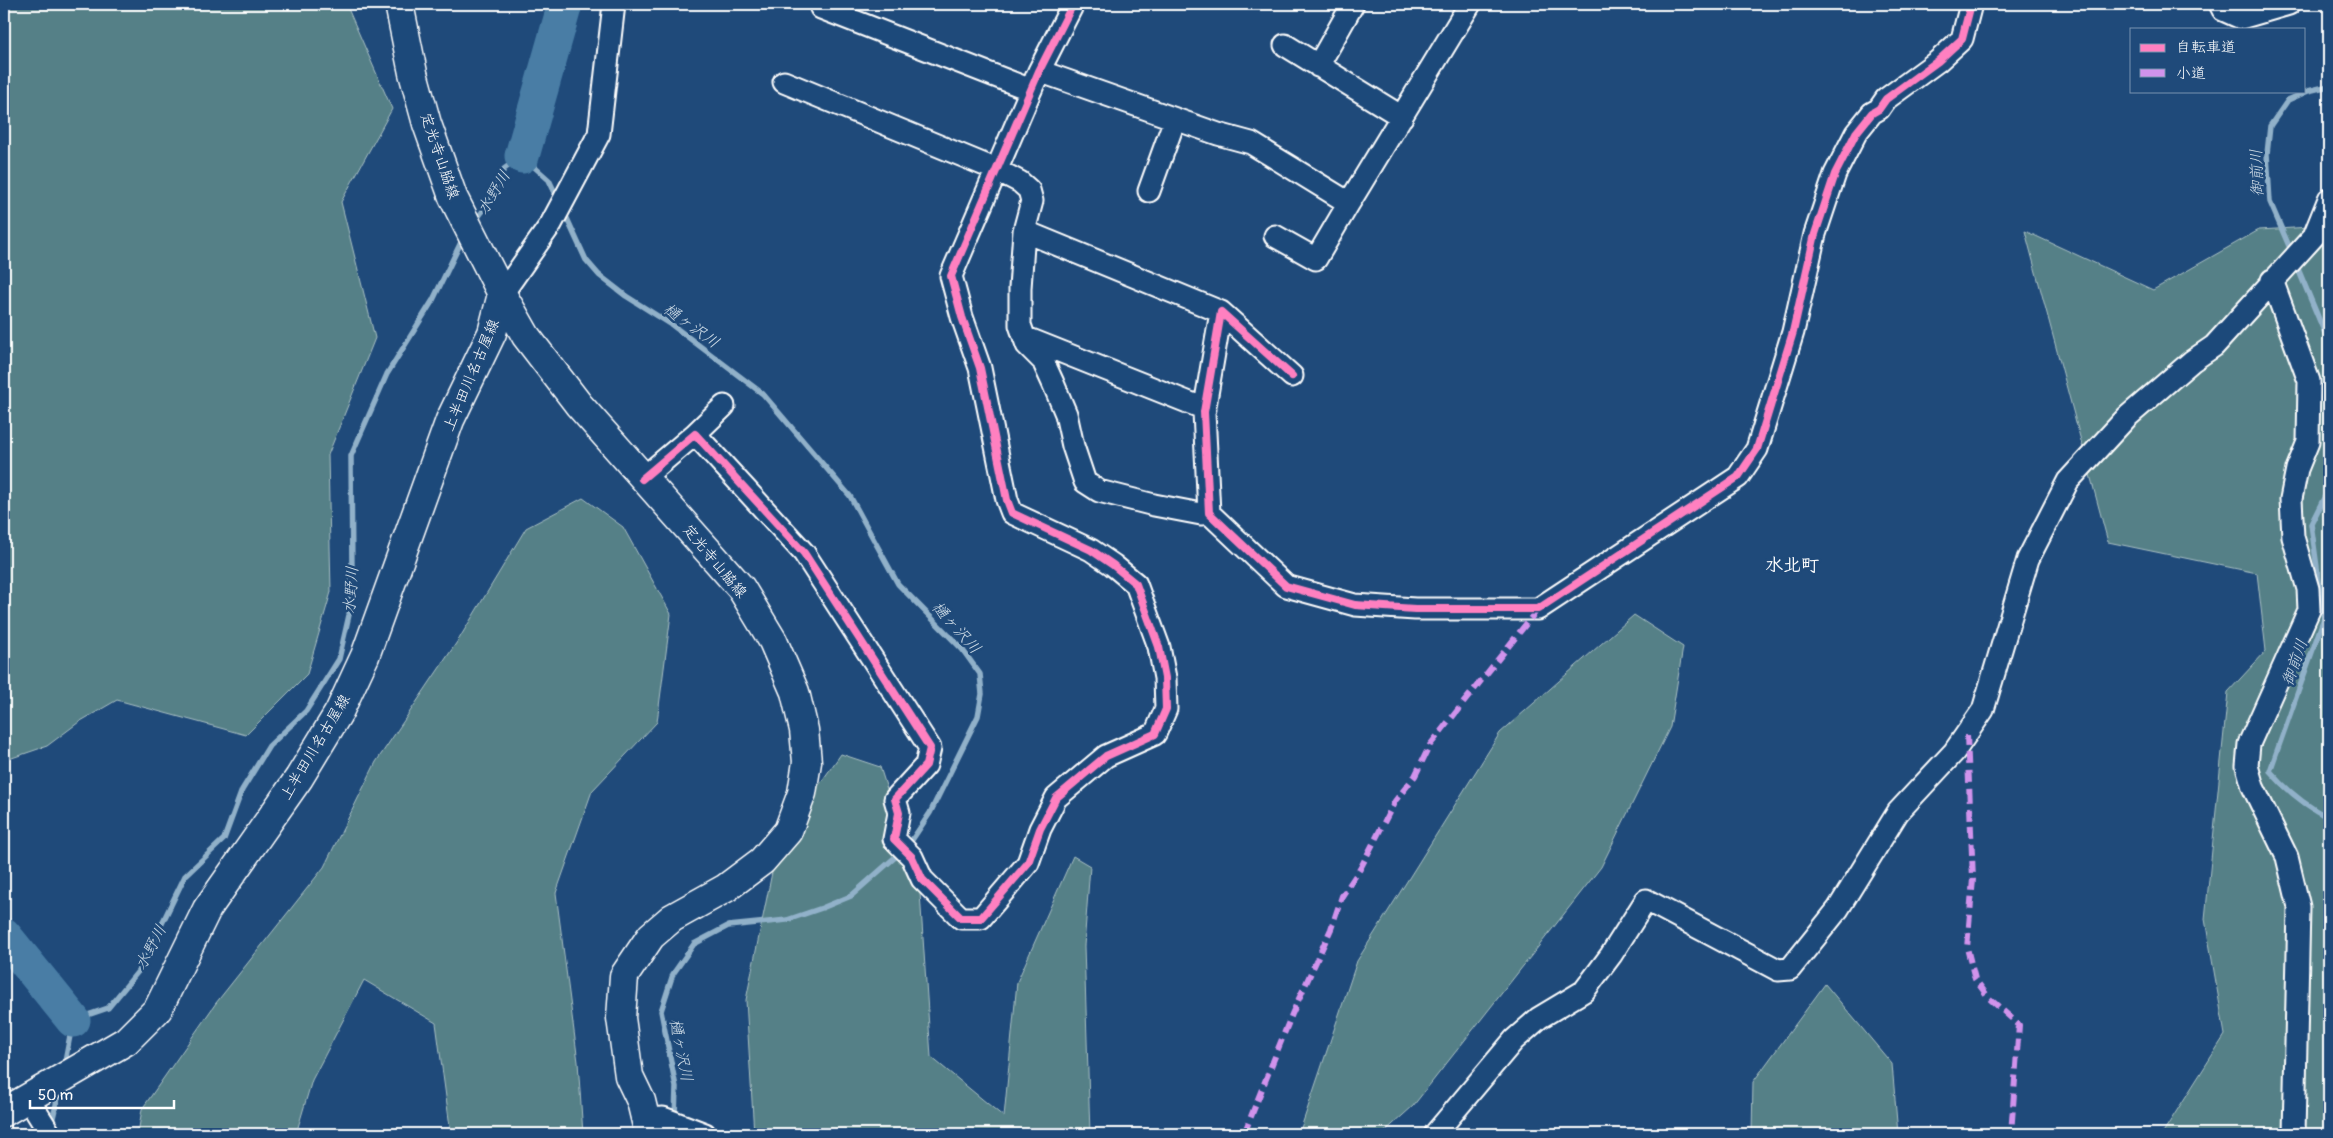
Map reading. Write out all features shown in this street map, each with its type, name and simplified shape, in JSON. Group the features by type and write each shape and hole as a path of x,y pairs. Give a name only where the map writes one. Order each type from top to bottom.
{"main road":[{"name":"定光寺山脇線","path":"399,4 413,73 427,124 453,197 502,294 526,336 579,406 740,588 773,642 795,692 804,730 807,762 802,793 788,830 762,861 726,888 672,918 651,936 624,976 621,1018 629,1076 653,1124"},
{"name":"上半田川名古屋線","path":"4,1112 39,1117 52,1084 126,1041 158,1009 207,909 299,778 339,712 365,656 450,420 492,333 502,294"}],"street":[{"path":"502,294 551,224 599,134 614,4"},
{"path":"695,434 804,553 930,748 926,764 895,799 899,813 894,839 912,857 922,879 961,918 981,918 1028,863 1040,829 1056,798 1106,756 1155,734 1166,709 1165,678 1159,647 1136,584 1114,564 1091,550 1012,513 1007,500 980,368 962,317 951,276 1035,80 1073,4"},
{"path":"1318,66 1353,4"},
{"path":"1275,236 1316,260 1470,4"},
{"path":"1221,312 1205,409 1209,512 1286,586 1355,605 1415,609 1538,609 1738,478 1757,449 1793,332 1815,234 1835,174 1856,132 1872,113 1880,109 1886,100 1938,60 1962,38 1971,4"},
{"path":"2220,4 2224,10 2241,18 2289,4"},
{"path":"821,8 1035,80 1175,119 1251,143 1350,203"},
{"path":"1285,46 1402,117"},
{"path":"784,82 997,170 1020,182 1029,190 1032,201 1024,231 1020,288 1020,325 1027,345 1043,361 1066,414 1073,446 1085,482 1099,491 1154,505 1201,514 1209,512"},
{"path":"1149,191 1175,119"},
{"path":"1435,1134 1514,1040 1539,1018 1584,990 1611,955 1646,900 1778,970 1790,969 1799,960 1838,909 1898,812 1954,752 1983,710 2028,559 2068,481 2127,417 2192,361 2214,346 2314,236 2329,199"},
{"path":"1024,231 1221,312 1292,376"},
{"path":"2278,274 2309,381 2308,442 2297,469 2291,499 2293,537 2308,589 2309,610 2249,744 2247,766 2253,787 2287,857 2299,907 2294,1134"},
{"path":"1024,337 1205,409"},
{"path":"642,479 695,434 724,406"},
{"path":"653,1124 698,1131"}],"green space":[{"path":"4,4 346,4 392,109 341,202 375,338 328,455 331,592 307,674 246,735 117,700 79,722 47,746 4,762"},
{"path":"2329,226 2329,1134 2162,1134 2225,1035 2205,919 2228,692 2266,651 2257,573 2108,542 2025,231 2153,290 2259,230"},
{"path":"583,498 623,527 671,614 657,722 592,791 556,893 578,1062 583,1134 451,1134 436,1023 364,980 312,1080 296,1134 138,1134 142,1109 216,1003 324,867 376,762 459,639 526,528"},
{"path":"1634,615 1683,647 1670,727 1601,867 1413,1106 1382,1134 1299,1134 1357,961 1500,733"},
{"path":"841,754 880,767 920,893 931,1057 1004,1117 1017,982 1073,856 1090,866 1084,946 1090,1134 754,1134 746,1000 778,843"},
{"path":"1825,984 1892,1064 1898,1134 1752,1134 1753,1082"}],"waterway":[{"name":"水野川","path":"522,156 565,4"},
{"name":"御前川","path":"2306,92 2329,86"},
{"name":"御前川","path":"2292,253 2270,202 2267,154 2270,126 2288,100 2306,92"},
{"name":"水野川","path":"474,223 490,201 504,169 522,156 549,180 558,199"},
{"name":"樋ヶ沢川","path":"564,212 586,260 599,275 626,296 672,325 763,394 850,496 898,584 962,649 980,674 982,694 978,716 930,813 908,846"},
{"name":"水野川","path":"64,1067 73,1020 108,1008 140,969 185,876 224,839 242,790 269,746 306,711 339,659 349,615 352,572 351,456 387,374 433,300 464,236"},
{"name":"御前川","path":"2296,264 2329,343"},
{"name":"御前川","path":"2329,488 2311,524 2324,618 2270,771 2297,797 2329,818"},
{"name":"樋ヶ沢川","path":"675,1117 676,1087 661,1011 673,974 694,944 728,926 787,920 851,896 901,852"},
{"name":"水野川","path":"4,935 73,1020"},
{"path":"51,1126 60,1088"}],"marked path":[{"path":"1244,1134 1292,1014 1331,929 1342,896 1360,869 1395,801 1415,776 1430,745 1538,609"},
{"path":"1967,735 1973,879 1967,948 1975,979 1989,998 2019,1025 2011,1134"}],"cycle path":[{"path":"642,479 695,434 804,553 930,748 926,765 895,799 899,813 894,839 912,857 922,879 961,918 981,918 1028,863 1040,829 1056,798 1106,756 1155,734 1166,709 1165,678 1159,647 1136,584 1091,550 1012,513 1007,500 980,368 962,317 951,276 1039,71 1073,4"},
{"path":"1292,376 1221,312 1204,412 1209,513 1286,586 1355,605 1415,609 1538,609 1738,477 1757,449 1793,332 1815,234 1835,174 1856,133 1872,113 1879,109 1886,99 1938,61 1962,39 1971,4"}],"district":[{"name":"水北町","path":"1792,565"}]}
